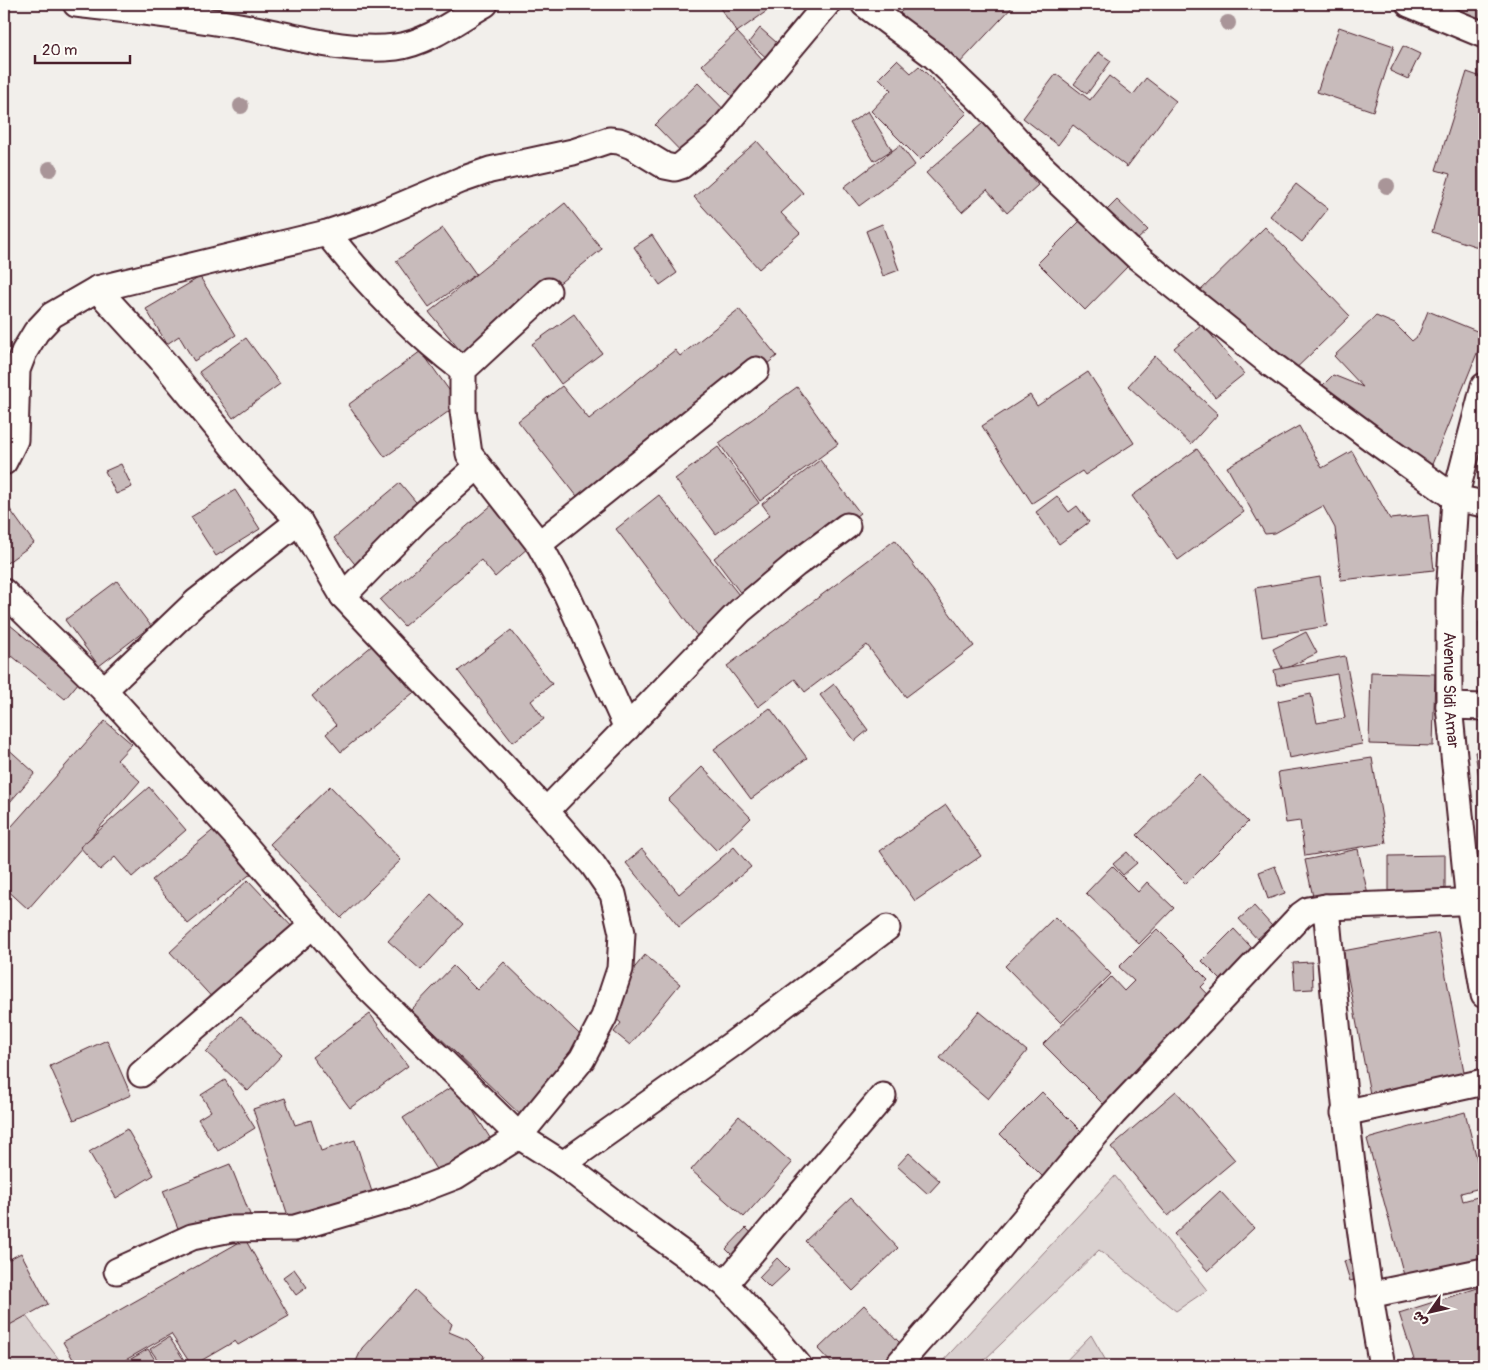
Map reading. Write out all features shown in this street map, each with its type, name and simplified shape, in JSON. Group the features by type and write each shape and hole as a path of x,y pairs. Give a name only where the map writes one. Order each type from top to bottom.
{"street":[{"path":"76,4 250,28 328,45 362,49 398,47 426,37 485,4"},
{"path":"4,462 15,440 17,370 24,352 36,332 52,315 96,289 327,233 369,219 461,180 490,170 573,152 609,140 619,141 632,146 665,166 675,168 681,166 715,138 827,4"},
{"path":"864,4 934,56 984,104 1041,166 1136,256 1271,364 1455,498 1484,504"},
{"path":"1409,4 1484,35"},
{"path":"327,233 362,278 393,311 432,347 463,370"},
{"path":"96,289 160,358 256,475 299,521 343,596 546,811 593,864 613,894 622,933 620,969 604,1018 582,1059 519,1136 456,1176 404,1196 295,1228 231,1229 192,1237 117,1270"},
{"path":"548,291 463,370 465,436 469,454 539,544 567,595 628,728"},
{"path":"539,544 756,370"},
{"name":"Avenue Sidi Amar","path":"1484,386 1455,498 1449,597 1448,706 1476,902 1484,995"},
{"path":"343,596 417,520 478,466"},
{"path":"104,690 196,602 299,521"},
{"path":"546,811 740,611 796,564 847,526"},
{"path":"4,592 104,690 240,840 360,980 519,1136 563,1164 725,1284 770,1331 799,1366"},
{"path":"1448,706 1484,707"},
{"path":"897,1366 1114,1113 1300,915 1308,910 1326,908 1476,902"},
{"path":"1326,908 1344,1113 1369,1295 1382,1366"},
{"path":"141,1074 313,925"},
{"path":"563,1164 731,1045 887,928"},
{"path":"1344,1113 1484,1082"},
{"path":"725,1284 883,1096"},
{"path":"1369,1295 1484,1271"}],"shaded area":[{"path":"1115,1176 1207,1290 1176,1311 1099,1250 978,1366 938,1366"},
{"path":"4,1287 64,1366 4,1366"},
{"path":"1091,1335 1109,1366 1061,1366"}],"building":[{"path":"717,4 777,4 737,32"},
{"path":"908,4 1015,4 957,66 900,13"},
{"path":"1434,4 1484,4 1484,28"},
{"path":"1339,27 1394,46 1373,111 1317,92"},
{"path":"760,28 793,57 781,71 749,42"},
{"path":"737,32 782,80 748,113 702,65"},
{"path":"1403,46 1420,54 1408,79 1390,71"},
{"path":"1098,52 1111,61 1087,94 1074,84"},
{"path":"897,60 911,73 919,66 967,113 920,160 871,111 891,90 879,78"},
{"path":"1467,72 1484,78 1484,249 1432,232 1450,174 1436,170"},
{"path":"1056,74 1090,100 1109,76 1133,95 1146,78 1176,101 1127,167 1073,125 1058,145 1023,118"},
{"path":"698,83 737,123 694,165 655,125"},
{"path":"868,111 892,150 874,161 850,123"},
{"path":"983,123 1038,185 1007,213 987,190 962,212 926,173"},
{"path":"757,141 803,193 781,213 800,233 759,269 694,197"},
{"path":"900,145 915,165 859,206 844,187"},
{"path":"1296,184 1328,209 1302,242 1270,216"},
{"path":"1117,200 1148,230 1137,240 1107,210"},
{"path":"565,203 602,249 466,358 429,312"},
{"path":"1082,219 1128,266 1085,310 1038,263"},
{"path":"882,224 899,270 883,276 866,231"},
{"path":"1265,227 1350,316 1283,381 1193,298"},
{"path":"443,228 476,274 429,307 396,261"},
{"path":"652,235 677,273 660,285 634,247"},
{"path":"200,277 236,335 194,361 179,336 167,344 146,309"},
{"path":"739,309 777,356 631,473 584,505 518,421 562,386 589,419 675,350 680,356"},
{"path":"1428,311 1484,334 1484,336 1422,489 1323,385 1333,375 1363,387 1334,356 1376,316 1395,324 1412,341 1418,336"},
{"path":"574,314 602,353 561,384 532,344"},
{"path":"1202,324 1244,374 1215,397 1174,348"},
{"path":"246,338 280,384 233,418 199,372"},
{"path":"421,351 459,404 385,457 348,405"},
{"path":"1155,356 1218,414 1191,444 1128,386"},
{"path":"1088,372 1134,443 1085,475 1082,471 1032,503 982,426 1030,395 1037,406"},
{"path":"797,387 838,444 760,501 719,443"},
{"path":"1299,426 1322,468 1352,451 1390,519 1428,515 1434,570 1341,580 1335,528 1323,506 1275,533 1265,534 1227,467"},
{"path":"718,447 759,503 716,534 675,479"},
{"path":"1197,449 1244,512 1178,560 1132,496"},
{"path":"820,460 860,513 745,599 714,558 770,515 762,504"},
{"path":"121,464 132,487 116,494 105,471"},
{"path":"400,483 426,514 389,545 400,559 370,583 334,538"},
{"path":"235,490 260,529 216,556 191,517"},
{"path":"659,495 747,605 701,641 616,529"},
{"path":"1057,496 1069,512 1077,506 1089,522 1059,544 1036,512"},
{"path":"4,501 34,543 4,565"},
{"path":"493,504 529,547 495,577 481,560 404,626 380,600"},
{"path":"895,540 974,646 906,697 867,645 805,692 795,679 758,707 727,666"},
{"path":"1480,554 1484,554 1484,605 1482,605"},
{"path":"1320,577 1327,626 1262,637 1255,588"},
{"path":"117,581 151,626 99,666 65,620"},
{"path":"4,620 79,682 65,699 12,656 4,666"},
{"path":"1479,622 1484,622 1484,702 1482,702"},
{"path":"511,630 552,684 531,701 544,719 513,742 458,671"},
{"path":"1306,632 1317,653 1283,670 1273,649"},
{"path":"374,644 413,693 341,752 326,734 336,725 312,696"},
{"path":"1345,656 1362,744 1289,758 1278,701 1311,694 1317,723 1345,718 1337,674 1277,685 1274,670"},
{"path":"1371,672 1435,674 1433,746 1369,744"},
{"path":"834,684 868,730 855,741 820,695"},
{"path":"770,708 807,758 751,799 714,749"},
{"path":"105,721 132,744 117,760 140,781 28,909 4,887 4,835"},
{"path":"4,745 35,773 4,809"},
{"path":"1484,751 1484,809 1475,752"},
{"path":"1372,758 1386,843 1305,856 1300,821 1286,823 1278,772"},
{"path":"702,767 751,818 717,851 668,800"},
{"path":"1199,774 1248,822 1186,884 1137,835"},
{"path":"330,786 401,860 341,918 270,844"},
{"path":"149,787 186,830 132,877 115,857 100,870 80,847"},
{"path":"946,805 981,856 915,901 880,851"},
{"path":"217,827 253,872 188,924 152,880"},
{"path":"734,847 751,867 679,927 626,863 642,849 679,894"},
{"path":"1358,849 1368,895 1315,906 1305,860"},
{"path":"1127,852 1137,863 1123,875 1113,864"},
{"path":"1445,855 1445,895 1389,895 1389,856"},
{"path":"1112,866 1138,892 1147,882 1174,908 1139,944 1086,893"},
{"path":"1275,866 1285,893 1268,899 1259,872"},
{"path":"248,880 296,931 218,1004 170,952"},
{"path":"431,894 463,924 421,970 388,941"},
{"path":"1254,906 1272,926 1257,939 1239,919"},
{"path":"1055,917 1111,974 1061,1023 1005,966"},
{"path":"1157,929 1208,980 1201,987 1221,1008 1113,1114 1043,1044 1111,977 1124,991 1134,981 1119,967"},
{"path":"1234,929 1266,963 1235,994 1202,961"},
{"path":"1438,933 1465,1077 1370,1094 1343,951"},
{"path":"645,955 680,984 630,1045 614,1032 621,1023 602,1007"},
{"path":"504,962 597,1051 529,1123 411,1010 453,966 477,990"},
{"path":"1312,962 1313,989 1295,990 1293,963"},
{"path":"979,1011 1027,1051 988,1099 940,1058"},
{"path":"370,1014 408,1066 350,1108 312,1057"},
{"path":"240,1016 282,1055 248,1091 206,1052"},
{"path":"107,1040 131,1095 74,1120 50,1066"},
{"path":"225,1080 255,1128 218,1151 198,1119 211,1111 201,1095"},
{"path":"456,1084 492,1141 439,1174 403,1118"},
{"path":"1176,1091 1235,1160 1168,1216 1111,1147"},
{"path":"1042,1092 1096,1146 1054,1188 1000,1134"},
{"path":"285,1098 295,1125 311,1120 321,1151 355,1140 373,1195 290,1222 253,1109"},
{"path":"1465,1112 1484,1187 1461,1193 1463,1201 1481,1196 1484,1206 1484,1257 1405,1279 1367,1139"},
{"path":"739,1116 792,1163 744,1217 691,1170"},
{"path":"127,1129 154,1175 116,1198 89,1152"},
{"path":"909,1153 940,1181 928,1194 897,1166"},
{"path":"230,1164 251,1217 184,1243 163,1191"},
{"path":"1220,1191 1254,1228 1208,1271 1174,1234"},
{"path":"851,1198 898,1248 853,1291 805,1241"},
{"path":"746,1228 766,1247 745,1268 726,1249"},
{"path":"245,1239 289,1316 238,1345 235,1341 192,1366 171,1334 115,1366 77,1366 63,1342"},
{"path":"21,1253 48,1304 4,1328 4,1262"},
{"path":"1364,1256 1369,1276 1350,1281 1344,1261"},
{"path":"777,1258 789,1270 770,1288 759,1277"},
{"path":"294,1269 307,1287 296,1295 283,1277"},
{"path":"1484,1286 1484,1366 1416,1366 1399,1313"},
{"path":"415,1290 452,1324 449,1332 468,1340 484,1356 479,1366 354,1366 362,1348"},
{"path":"864,1305 916,1360 910,1366 834,1366 818,1349"},
{"path":"169,1337 188,1366 162,1366 150,1349"},
{"path":"148,1349 159,1366 119,1366"}]}
